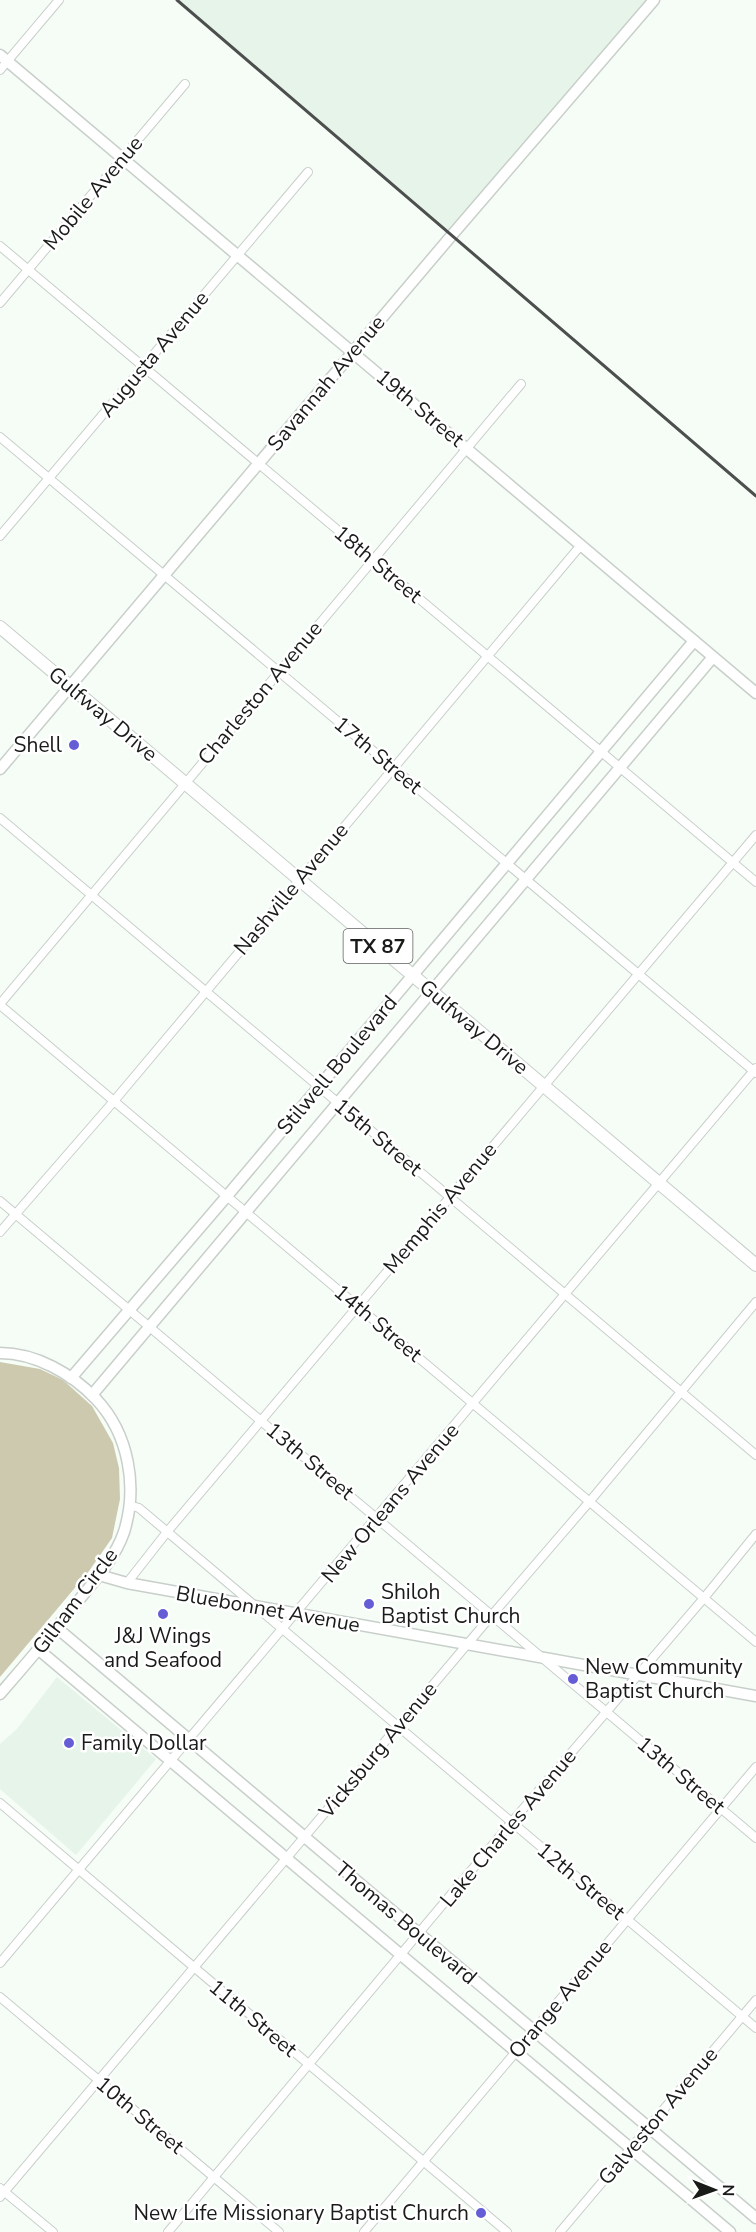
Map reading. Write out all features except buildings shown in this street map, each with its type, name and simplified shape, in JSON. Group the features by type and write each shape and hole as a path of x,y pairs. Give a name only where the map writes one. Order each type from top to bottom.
{"main road":[{"name":"Gulfway Drive","path":"0,627 756,1265"}],"street":[{"path":"2,62 59,0"},
{"name":"Savannah Avenue","path":"0,769 654,0"},
{"name":"19th Street","path":"2,62 122,158 756,693"},
{"name":"Mobile Avenue","path":"0,303 185,84"},
{"name":"Augusta Avenue","path":"0,536 308,172"},
{"name":"18th Street","path":"0,246 756,882"},
{"name":"Charleston Avenue","path":"0,1004 521,384"},
{"name":"17th Street","path":"0,437 755,1071"},
{"name":"Nashville Avenue","path":"0,1232 114,1101 581,545"},
{"name":"Stilwell Boulevard","path":"71,1378 694,641"},
{"name":"Stilwell Boulevard","path":"92,1395 713,657"},
{"name":"15th Street","path":"0,818 756,1455"},
{"name":"Memphis Avenue","path":"127,1583 167,1532 756,835"},
{"name":"14th Street","path":"0,1004 756,1642"},
{"name":"New Orleans Avenue","path":"0,1963 755,1071"},
{"name":"13th Street","path":"0,1201 756,1838"},
{"name":"Vicksburg Avenue","path":"2,2192 590,1501 756,1302"},
{"name":"Gilham Circle","path":"0,1353 23,1355 48,1364 71,1378 92,1395 104,1407 122,1441 129,1470 129,1504 123,1532 114,1554 57,1628 0,1694"},
{"name":"12th Street","path":"129,1504 139,1508 756,2028"},
{"name":"Lake Charles Avenue","path":"168,2232 756,1534"},
{"name":"Bluebonnet Avenue","path":"99,1575 127,1583 295,1614 756,1696"},
{"name":"Thomas Boulevard","path":"57,1628 756,2218"},
{"name":"Thomas Boulevard","path":"39,1650 730,2232"},
{"name":"Orange Avenue","path":"364,2232 756,1767"},
{"name":"11th Street","path":"0,1803 507,2232"},
{"name":"10th Street","path":"0,1997 279,2232"},
{"name":"Galveston Avenue","path":"560,2232 756,2000"},
{"path":"2,2192 53,2232"}],"shaded area":[{"path":"175,0 654,0 452,235"},
{"path":"0,1362 40,1369 63,1380 92,1406 113,1443 119,1468 120,1499 112,1538 89,1571 0,1677"},
{"path":"57,1677 156,1759 76,1855 0,1789 0,1744 17,1729"}],"railway":[{"path":"177,0 756,496"}],"place":[{"name":"Shell","path":"74,745"},
{"name":"Shiloh Baptist Church","path":"369,1604"},
{"name":"J&J Wings and Seafood","path":"163,1614"},
{"name":"New Community Baptist Church","path":"573,1679"},
{"name":"Family Dollar","path":"69,1743"},
{"name":"New Life Missionary Baptist Church","path":"481,2213"}]}
